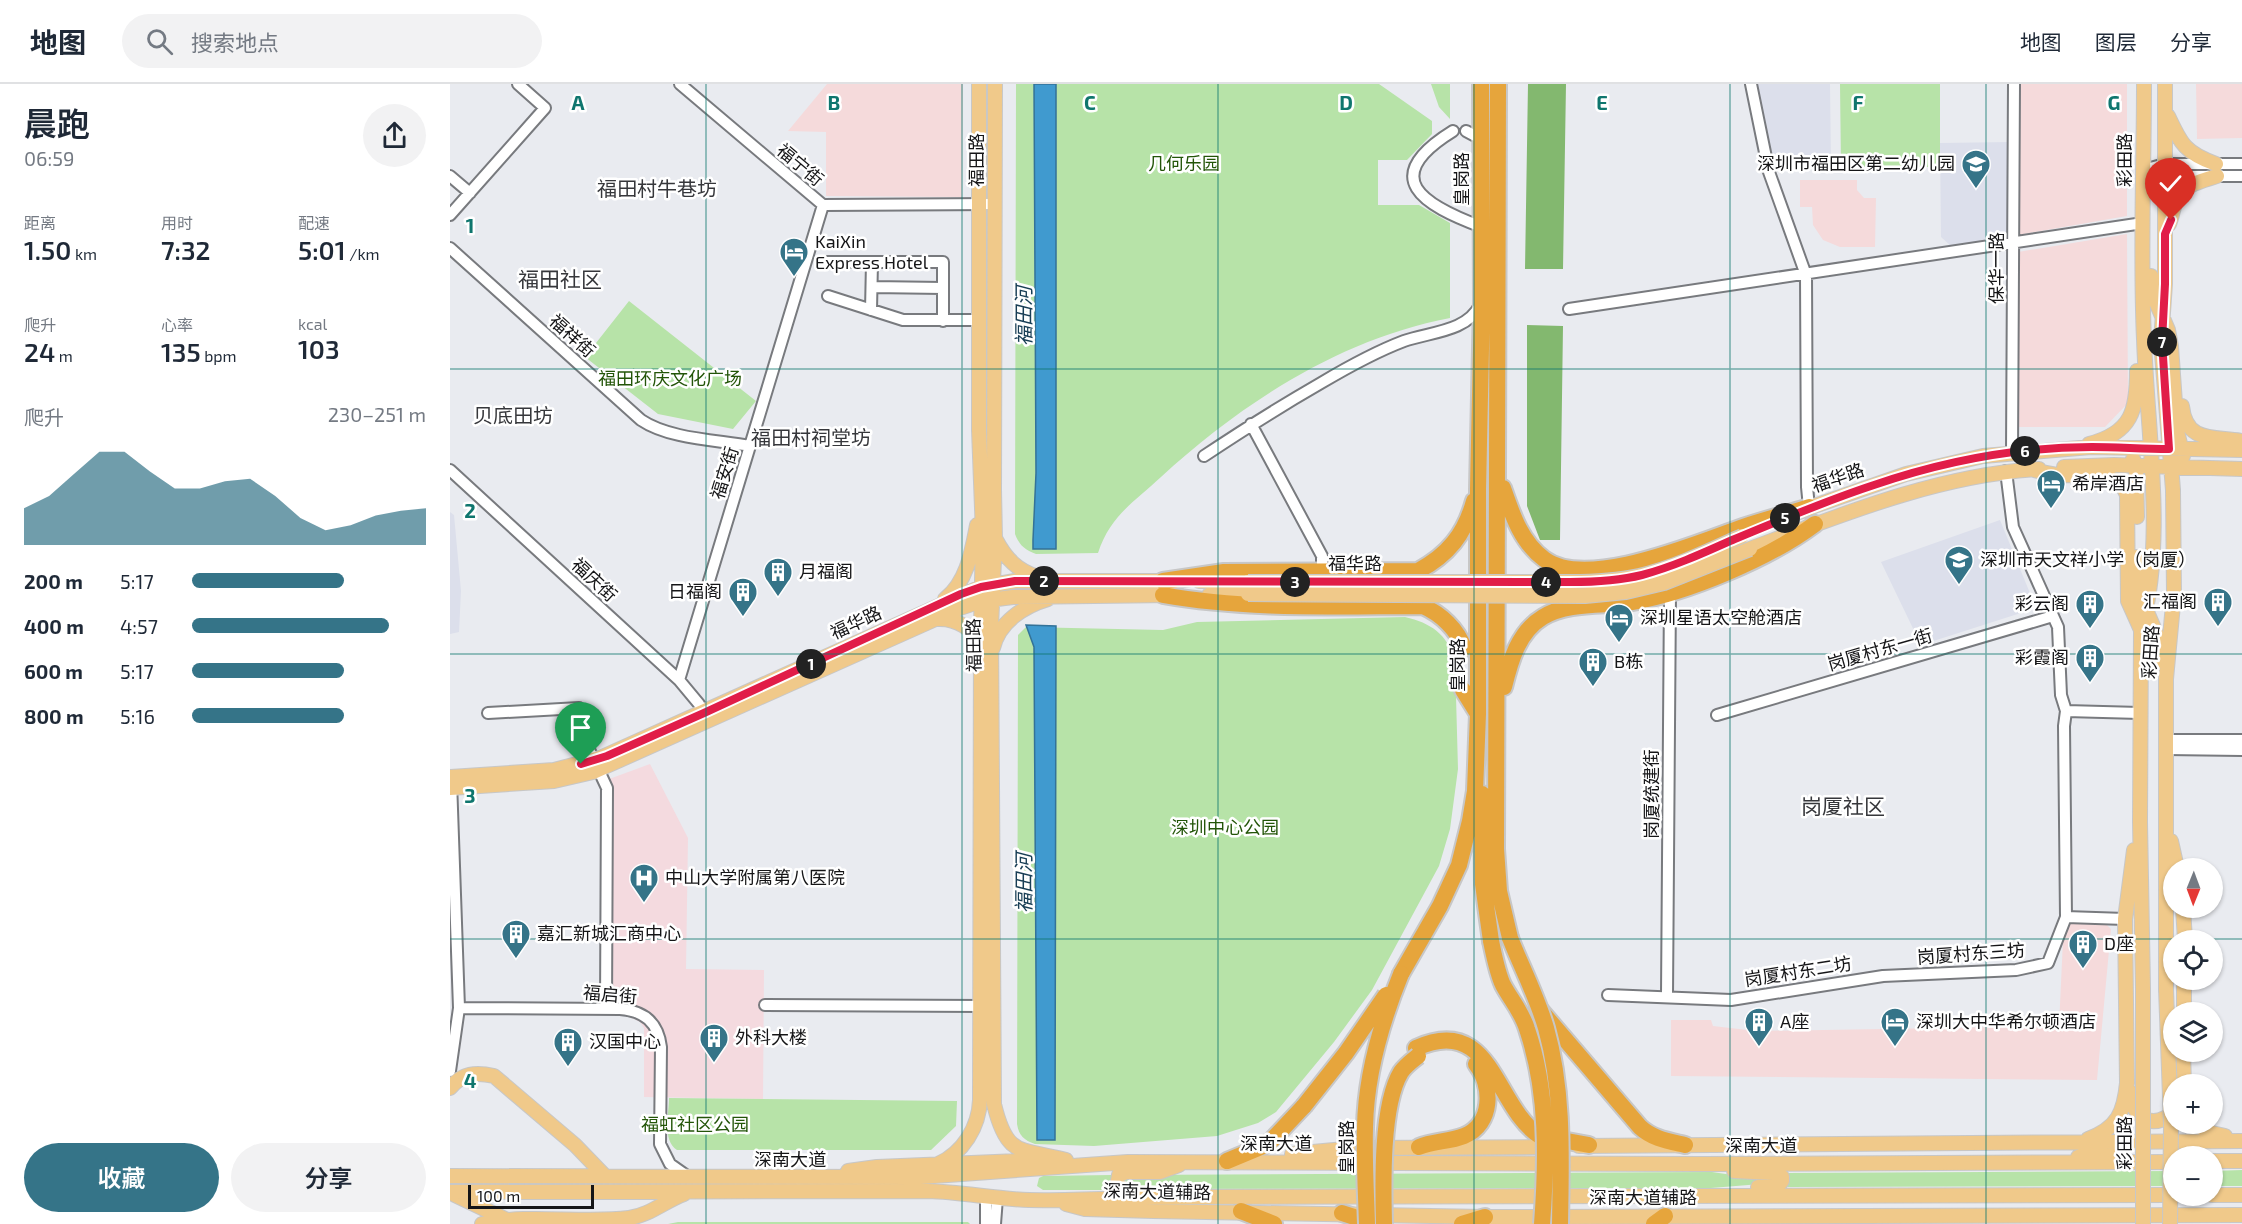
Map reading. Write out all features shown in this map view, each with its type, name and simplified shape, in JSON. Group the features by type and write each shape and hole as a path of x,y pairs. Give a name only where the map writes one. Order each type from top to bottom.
{"highway":[{"name":"皇岗路","path":"1367,1224 1365,1128 1371,1072 1383,1022 1401,974 1440,906 1459,865 1470,821 1477,767 1478,489 1482,302 1481,84"},
{"name":"皇岗路","path":"1498,84 1497,868 1501,903 1510,938 1541,1011 1554,1058 1558,1093 1562,1220"},
{"path":"1498,474 1512,514 1534,550 1545,560 1557,566 1577,569 1651,559 1754,523 1809,507"},
{"path":"1163,588 1224,572 1418,571 1445,554 1472,510 1478,489"},
{"path":"1498,708 1512,658 1528,630 1544,616 1554,612 1631,602 1670,593 1776,550 1815,524"},
{"path":"1577,569 1566,573 1559,589 1563,600 1572,607 1578,608"},
{"path":"1401,606 1410,601 1415,591 1412,580 1404,572"},
{"path":"1163,588 1199,602 1423,606 1432,610 1455,632 1464,648"},
{"path":"1463,690 1478,714"},
{"path":"1477,767 1484,815 1484,898 1491,941 1503,985 1522,1014 1533,1046 1540,1078 1545,1137 1542,1224"},
{"path":"1227,1161 1271,1141 1304,1106 1346,1053 1401,974"},
{"path":"1541,1011 1591,1072 1646,1132 1663,1140 1685,1144"},
{"path":"1366,1155 1388,1076 1399,1059 1441,1040 1465,1045 1485,1060 1518,1115 1534,1132 1540,1136 1589,1146"},
{"path":"1417,1052 1445,1048 1464,1054 1471,1058 1483,1073 1488,1091 1488,1101 1482,1119 1471,1133 1452,1140 1419,1147"},
{"path":"1384,1224 1384,1161 1391,1104 1400,1073 1417,1052"},
{"path":"1241,1211 1274,1224"},
{"path":"1342,1213 1376,1224"},
{"path":"1462,1224 1485,1217"}],"main road":[{"name":"福田路","path":"979,84 988,204 995,538 987,585"},
{"name":"福田路","path":"938,1164 954,1156 973,1130 977,1119 986,1006 993,770 986,654 987,585 981,508 980,320 995,84"},
{"name":"彩田路","path":"2143,1224 2141,630 2152,586 2152,466 2144,336 2144,84"},
{"name":"彩田路","path":"2165,84 2165,284 2162,363 2174,449 2170,467 2174,594 2166,679 2167,824 2165,852 2170,1224"},
{"path":"2165,111 2184,148 2216,170 2180,193 2165,234"},
{"path":"2143,230 2149,255 2153,296 2163,317"},
{"path":"2165,284 2179,349 2184,417 2193,431 2199,435 2242,441"},
{"path":"2073,447 2096,442 2111,435 2128,421 2136,403 2137,367 2144,336"},
{"name":"福华路","path":"451,783 596,765 936,612 987,585 1015,581 1049,581 1163,588 1585,596 1609,594 1664,583 1809,507 1906,474 1983,456 2073,447 2242,450"},
{"path":"2120,447 2131,456 2136,466 2138,591 2159,640 2166,679"},
{"path":"2174,449 2190,468"},
{"name":"福华路","path":"1746,542 1815,524 1911,494 2006,471 2106,465 2242,469"},
{"name":"彩田路","path":"2030,469 2056,475 2104,476 2115,480 2126,490 2128,500 2128,601 2141,630"},
{"path":"981,508 972,552 965,571 936,612 964,625 975,636 986,654 1006,624 1028,607 1059,596"},
{"path":"995,538 1011,563 1021,570 1049,581"},
{"name":"福华路","path":"936,612 987,600 1013,597 1163,588"},
{"path":"2141,692 2145,685 2148,667 2156,666 2159,700 2166,724"},
{"path":"2083,1141 2108,1129 2120,1116 2125,1100 2127,1083 2125,919 2131,867 2140,822"},
{"path":"2167,824 2175,858"},
{"name":"福田路","path":"986,1006 994,1104 1004,1135 1014,1147 1020,1150 1066,1160"},
{"path":"450,1088 459,1079 473,1073 494,1076 575,1145 604,1175"},
{"path":"2127,1083 2133,1108 2139,1116 2147,1120 2163,1119"},
{"path":"2216,1134 2242,1140"},
{"name":"深南大道辅路","path":"1227,1161 1355,1148 2242,1140"},
{"path":"2051,1162 2137,1142"},
{"path":"1876,1144 1924,1152 1964,1163"},
{"path":"828,1178 862,1168 938,1164 1066,1160 1091,1165"},
{"name":"深南大道","path":"450,1193 828,1178 921,1178 1091,1165 1227,1161 1703,1164 2163,1162"},
{"path":"2223,1161 2242,1161"},
{"path":"1154,1197 1120,1190 1117,1186 1119,1175 1126,1172 1160,1172 1186,1162"},
{"path":"1703,1164 1736,1172 1778,1174 1782,1177 1782,1181 1778,1186 1736,1188 1703,1195"},
{"name":"深南大道","path":"450,1176 604,1175 694,1185 963,1192 991,1197 1045,1200 1154,1197 2163,1195"},
{"path":"482,1224 508,1220 627,1219 650,1212 694,1185"},
{"path":"450,1193 508,1220"},
{"path":"2223,1195 2242,1195"},
{"path":"1880,1216 1954,1196"},
{"path":"2064,1196 2108,1206 2127,1214"},
{"path":"1426,1198 1562,1220"},
{"name":"深南大道辅路","path":"1045,1200 1085,1209 1342,1213 1562,1220 1832,1220 1880,1216 2127,1214 2242,1216"},
{"path":"2053,1216 2080,1219 2097,1224"},
{"path":"2209,1224 2242,1216"}],"street":[{"path":"450,215 545,108 518,84"},
{"name":"福宁街","path":"680,84 823,205 988,204"},
{"path":"1751,84 1769,172 1806,275 1809,507"},
{"name":"保华一路","path":"2012,452 2014,84"},
{"path":"1453,131 1430,146 1419,157 1415,171 1416,187 1422,196 1437,208 1482,227"},
{"path":"2143,170 2216,170 2242,164"},
{"path":"2216,170 2242,176"},
{"path":"450,176 470,193"},
{"name":"福安街","path":"679,680 823,205"},
{"path":"1569,309 2013,243 2143,230"},
{"name":"福祥街","path":"450,248 640,420 654,428 671,433 750,446"},
{"path":"825,262 943,262 943,321"},
{"path":"871,310 872,262"},
{"path":"872,287 943,288"},
{"path":"828,296 903,320 980,320"},
{"path":"1204,456 1251,424 1351,365 1393,345 1465,322 1482,302"},
{"path":"1251,424 1322,556 1322,572"},
{"name":"福庆街","path":"450,470 679,680 706,717"},
{"path":"2006,471 2013,527 2058,627 2061,694 2066,711 2064,726 2066,917 2125,919"},
{"name":"岗厦统建街","path":"1667,996 1670,593"},
{"name":"岗厦村东一街","path":"1717,715 2053,616"},
{"path":"488,713 579,708 583,735 607,788 606,1008"},
{"path":"2066,711 2140,713"},
{"path":"2166,744 2242,740"},
{"path":"2166,744 2242,750"},
{"path":"450,1071 459,1008 451,783"},
{"name":"岗厦村东三坊","path":"1883,976 2016,970 2048,963 2066,917"},
{"name":"岗厦村东二坊","path":"1608,995 1731,1000 1883,976"},
{"path":"765,1005 986,1006"},
{"name":"福启街","path":"459,1008 627,1009 641,1013 651,1020 657,1031 661,1047 660,1144 674,1168 694,1185"},
{"path":"986,1224 991,1197"},
{"path":"991,1197 996,1224"}],"shaded area":[{"path":"827,84 963,84 962,197 826,196 826,132 788,131"},
{"path":"1756,84 1830,84 1831,167 1771,167"},
{"path":"2019,84 2127,84 2127,216 2018,235"},
{"path":"2196,84 2242,84 2242,138 2197,139"},
{"name":"深圳市福田区第二幼儿园","path":"2011,142 2012,236 1951,246 1941,237 1940,143"},
{"path":"1800,180 1857,180 1857,190 1864,198 1876,198 1875,247 1840,247 1823,240 1813,225 1812,207 1800,207"},
{"path":"2127,234 2128,403 2105,427 2017,427 2018,252"},
{"path":"450,512 454,515 461,591 459,632 450,634"},
{"name":"深圳市天文祥小学（岗厦）","path":"2000,520 2036,608 1921,645 1881,562"},
{"name":"中山大学附属第八医院","path":"650,764 688,838 686,969 764,970 763,1099 644,1097 644,1028 640,1022 628,1016 601,1015 601,782"},
{"path":"2071,922 2105,923 2111,929 2097,1080 1671,1076 1671,1020 1711,1020 1713,1026 1756,1031 2059,1026 2063,940"}],"green space":[{"name":"几何乐园","path":"1016,84 1379,84 1432,121 1432,134 1407,160 1378,160 1378,205 1419,205 1450,223 1450,318 1370,341 1332,358 1259,400 1192,450 1132,503 1109,529 1098,553 1036,554 1029,551 1023,547 1015,534"},
{"path":"1431,84 1450,84 1450,119 1439,107"},
{"path":"1528,84 1566,84 1563,269 1525,269"},
{"path":"1840,84 1940,84 1940,167 1841,167"},
{"name":"福田环庆文化广场","path":"629,301 756,401 733,429 658,414 585,357"},
{"path":"1527,325 1563,326 1560,540 1540,540 1527,506"},
{"name":"深圳中心公园","path":"1405,617 1437,631 1452,651 1455,660 1458,769 1450,829 1439,866 1372,990 1334,1042 1276,1112 1258,1123 1217,1136 1094,1146 1035,1144 1025,1139 1019,1132 1017,1124 1018,635 1026,627 1163,630 1197,622"},
{"name":"福虹社区公园","path":"669,1098 957,1101 956,1126 931,1150 677,1150 672,1146 668,1134"},
{"path":"2242,1170 2242,1186 2223,1186 2223,1171"},
{"path":"2163,1171 2163,1186 1787,1187 1789,1181 1787,1173"},
{"path":"1712,1172 1746,1177 1773,1177 1773,1183 1711,1188 1128,1189 1122,1181 1128,1175"},
{"path":"1111,1175 1112,1189 1109,1190 1043,1190 1037,1186 1039,1178 1043,1176"},
{"path":"678,1222 968,1222 970,1224 668,1224"}],"water":[{"path":"1034,84 1056,84 1056,549 1033,549 1036,473"},
{"path":"1026,625 1056,626 1055,1140 1037,1140 1034,647"}],"place":[{"name":"深圳市福田区第二幼儿园","path":"1976,190"},
{"name":"KaiXin Express Hotel","path":"794,278"},
{"name":"希岸酒店","path":"2051,510"},
{"name":"深圳市天文祥小学（岗厦）","path":"1959,586"},
{"name":"月福阁","path":"778,598"},
{"name":"日福阁","path":"743,618"},
{"name":"汇福阁","path":"2218,628"},
{"name":"彩云阁","path":"2090,630"},
{"name":"深圳星语太空舱酒店","path":"1619,644"},
{"name":"彩霞阁","path":"2090,684"},
{"name":"B栋","path":"1593,688"},
{"name":"中山大学附属第八医院","path":"644,904"},
{"name":"嘉汇新城汇商中心","path":"516,960"},
{"name":"D座","path":"2083,970"},
{"name":"A座","path":"1759,1048"},
{"name":"深圳大中华希尔顿酒店","path":"1895,1048"},
{"name":"外科大楼","path":"714,1064"},
{"name":"汉国中心","path":"568,1068"}],"district":[{"name":"福田村牛巷坊","path":"657,189"},
{"name":"福田社区","path":"560,280"},
{"name":"贝底田坊","path":"513,416"},
{"name":"福田村祠堂坊","path":"811,438"},
{"name":"岗厦社区","path":"1843,807"}],"route":[{"path":"581,764 607,756 704,713 961,594 1007,581 1591,582 1624,579 1671,566 1809,507 1943,464 1983,456 2052,449 2091,447 2169,449 2162,341 2165,234 2171,220"}],"water label":[{"name":"福田河","path":"1024,316"},
{"name":"福田河","path":"1024,883"}]}
